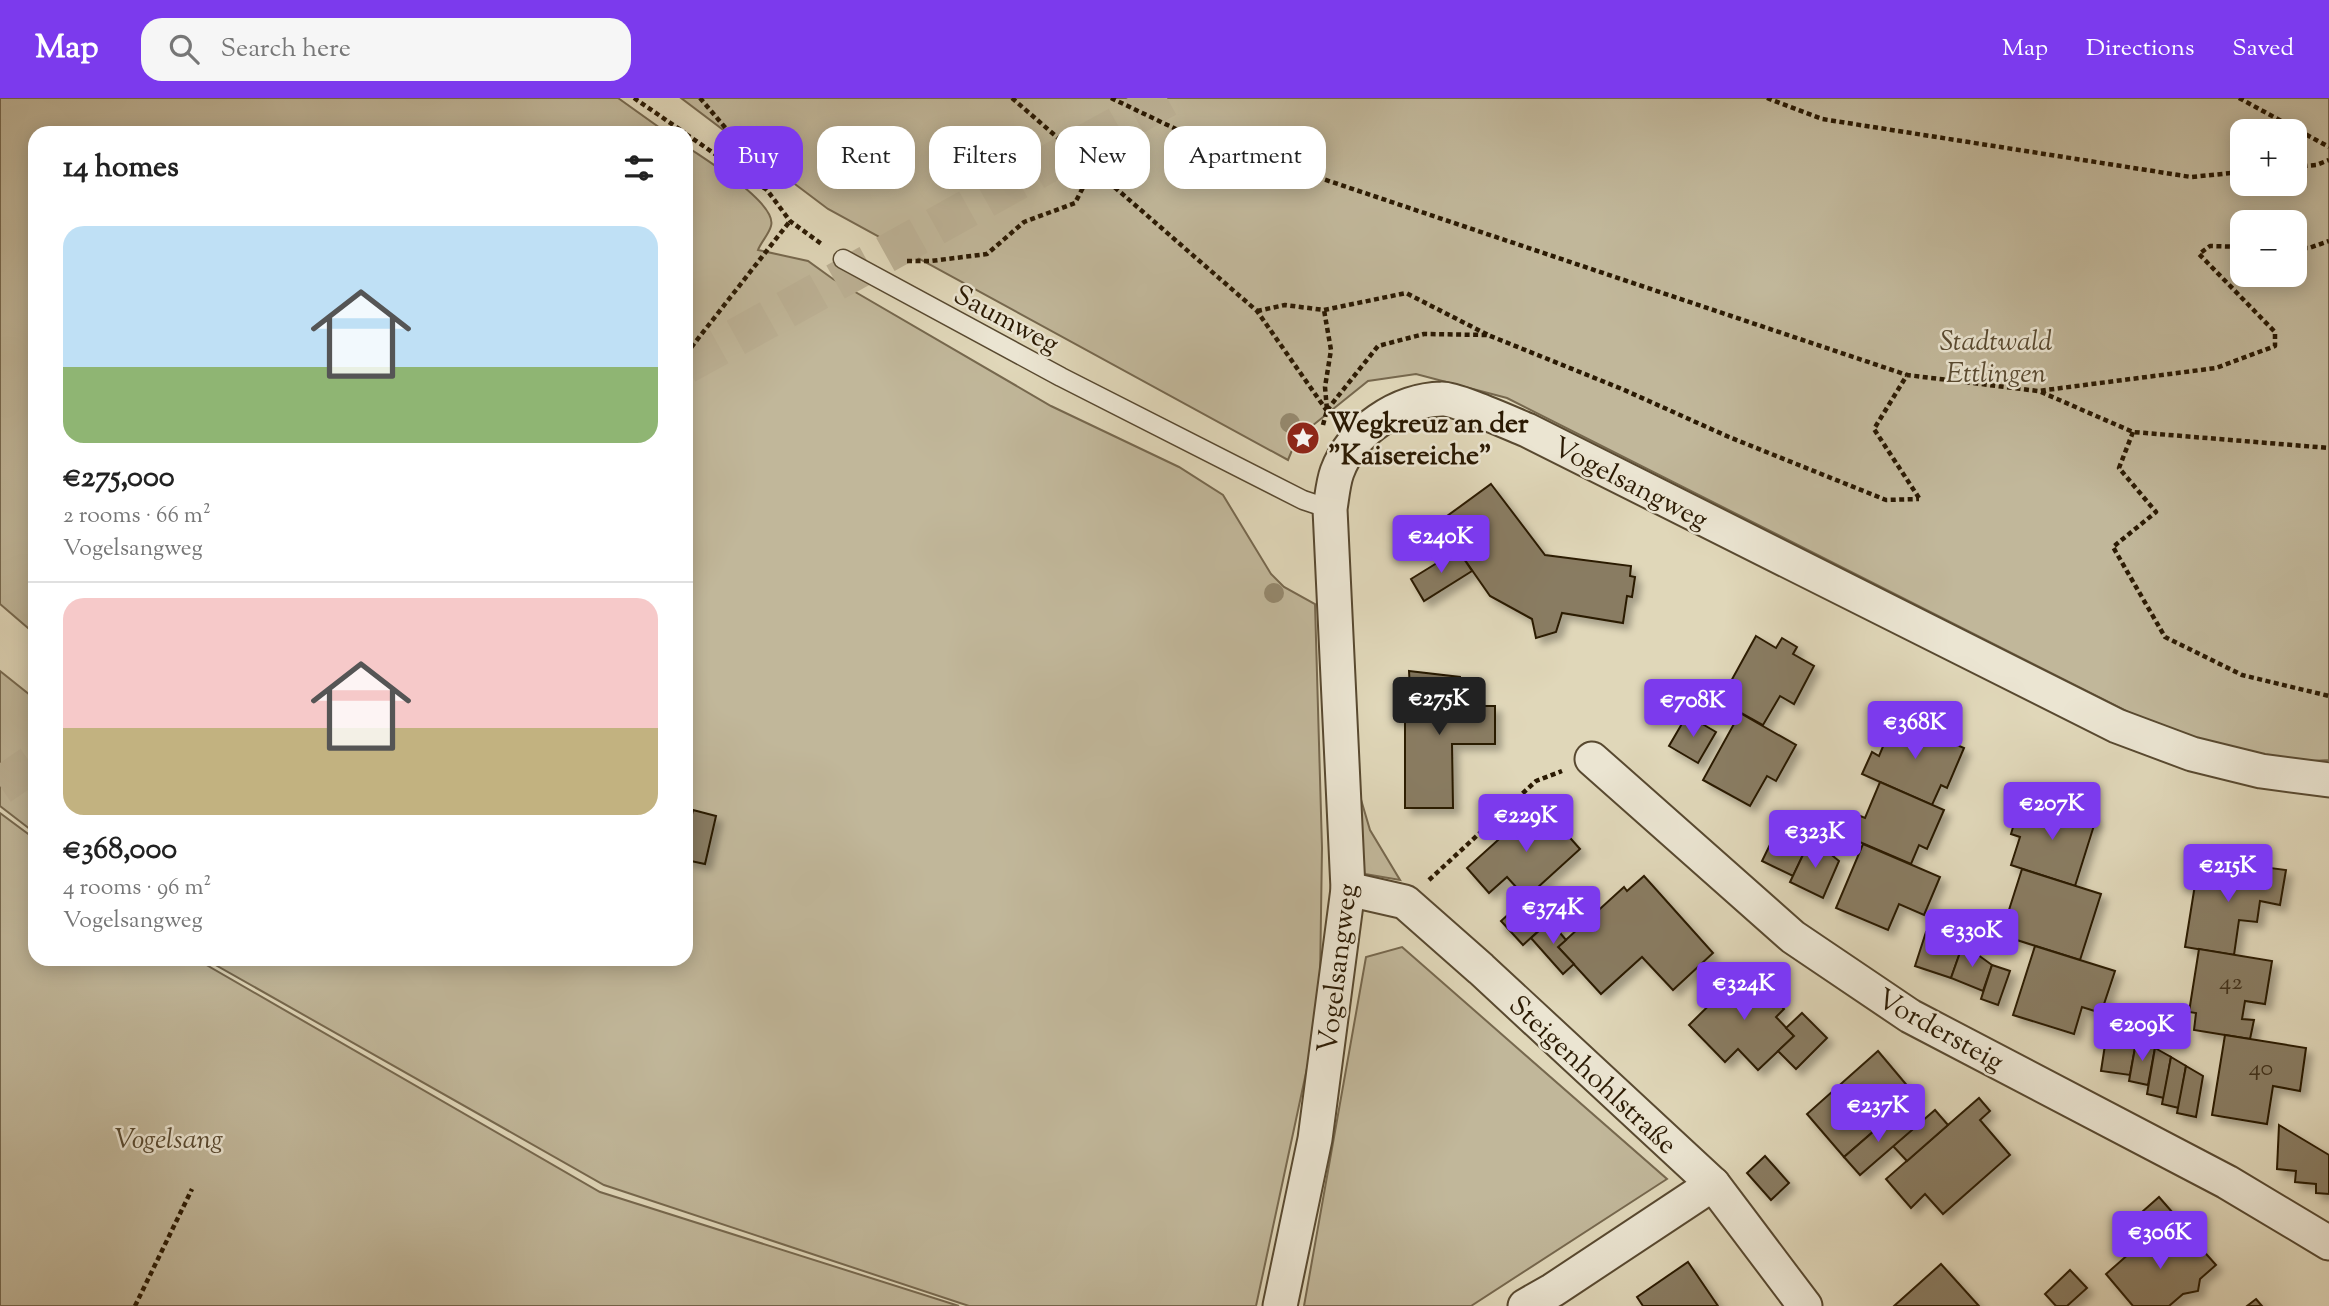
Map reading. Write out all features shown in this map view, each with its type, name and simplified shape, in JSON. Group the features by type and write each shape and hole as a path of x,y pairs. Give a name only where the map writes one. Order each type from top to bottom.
{"street":[{"name":"Vogelsangweg","path":"1280,1306 1315,1139 1348,889 1330,509 1337,472 1352,445 1377,420 1408,405 1444,398 1527,430 2117,726 2192,754 2261,771 2329,780"},
{"name":"Vordersteig","path":"1592,759 1793,937 1910,1016 2215,1176 2329,1242"},
{"name":"Steigenhohlstraße","path":"1348,889 1405,902 1713,1184 1805,1306"},
{"path":"1525,1306 1713,1184"}],"lane":[{"name":"Saumweg","path":"843,259 1061,377 1303,500 1330,509"}],"path":[{"path":"634,98 675,126"},
{"path":"700,98 752,159 766,190 790,221 843,259"},
{"path":"1012,98 1055,135"},
{"path":"1111,98 1180,131 1907,375 2038,391 2216,368 2275,346 2275,332 2231,287"},
{"path":"1767,98 1822,119 2191,177 2230,173"},
{"path":"2239,98 2329,147"},
{"path":"693,139 766,190"},
{"path":"2307,166 2329,160"},
{"path":"883,282 901,261 931,261 987,254 1024,222 1075,204 1082,189"},
{"path":"1117,189 1257,311 1327,410"},
{"path":"693,345 790,221"},
{"path":"2307,248 2329,241"},
{"path":"2230,247 2210,246 2199,254 2230,286"},
{"path":"1257,311 1285,305 1324,310 1406,293 1488,335 1886,500 1919,499 1874,429 1907,375"},
{"path":"1324,310 1331,350 1325,387 1327,410"},
{"path":"1327,410 1378,346 1424,334 1488,335"},
{"path":"2038,391 2133,432 2329,448"},
{"path":"2133,432 2119,468 2156,512 2113,547 2165,636 2242,675 2329,696"},
{"path":"1448,863 1536,781 1592,759"},
{"path":"135,1306 192,1189"}],"green space":[{"path":"0,98 618,98 657,126 28,126 28,628 0,604"},
{"name":"Stadtwald Ettlingen","path":"681,98 2329,98 2329,760 2278,763 2156,726 1507,398 1416,374 1368,381 1297,438 1288,460 828,209 802,189 803,126 718,126"},
{"path":"693,151 714,165 714,189 746,189 770,216 769,232 758,250 808,261 833,279 1051,406 1179,467 1223,495 1271,574 1284,587 1315,604 1322,848 1320,979 1315,1031 1256,1306 969,1306 604,1185 217,966 693,966"},
{"path":"0,671 28,693 28,828 0,806"},
{"path":"1357,786 1370,830 1400,880 1365,874 1355,861"},
{"name":"Vogelsang","path":"0,813 28,834 28,966 208,966 600,1192 959,1306 0,1306"},
{"path":"1402,947 1667,1179 1471,1306 1304,1306 1366,957"}],"building":[{"path":"1491,484 1545,555 1631,566 1630,576 1635,577 1632,597 1627,596 1623,623 1562,613 1556,632 1536,638 1532,619 1490,596 1458,550 1464,543 1443,519"},
{"path":"1458,550 1472,571 1424,601 1411,579"},
{"path":"1756,636 1776,648 1782,638 1797,647 1793,654 1814,666 1794,704 1780,696 1763,725 1720,701"},
{"path":"1409,671 1460,677 1461,706 1495,706 1495,744 1452,744 1453,808 1405,808 1405,709 1411,709"},
{"path":"1740,713 1796,745 1776,781 1767,776 1750,806 1703,780"},
{"path":"1687,715 1716,732 1698,763 1669,746"},
{"path":"1895,718 1927,732 1930,725 1946,732 1943,739 1964,748 1947,788 1941,785 1932,805 1862,774 1872,752 1879,756"},
{"path":"1880,782 1944,810 1927,849 1919,845 1911,864 1848,837 1858,815 1865,818"},
{"path":"2032,796 2044,799 2041,809 2058,815 2060,807 2096,819 2075,886 2011,865 2020,837 2011,834 2016,817 2024,820"},
{"path":"1539,803 1580,849 1526,898 1507,877 1489,893 1467,868"},
{"path":"693,810 716,816 705,864 693,861"},
{"path":"1785,814 1811,838 1793,876 1762,861"},
{"path":"1811,838 1839,861 1823,898 1790,882"},
{"path":"1863,844 1940,877 1924,915 1899,904 1888,930 1836,908"},
{"path":"2218,860 2236,863 2235,872 2261,876 2263,867 2286,870 2280,905 2260,901 2257,922 2239,920 2234,955 2185,947 2198,866 2217,869"},
{"path":"2022,869 2101,894 2080,960 2001,935"},
{"path":"1644,876 1713,953 1673,990 1642,957 1601,994 1558,947 1624,887 1627,891"},
{"path":"1533,892 1555,916 1523,945 1501,921"},
{"path":"1550,921 1566,940 1558,947 1574,964 1563,974 1531,938"},
{"path":"1926,932 1963,944 1951,978 1915,966"},
{"path":"1963,944 1992,965 1983,991 1951,978"},
{"path":"2035,946 2115,971 2101,1013 2082,1007 2074,1034 2013,1015"},
{"path":"2199,949 2272,961 2265,1004 2245,1001 2242,1019 2254,1020 2250,1039 2194,1030 2196,1013 2189,1012"},
{"path":"1992,965 2010,971 1998,1005 1981,999"},
{"path":"1746,969 1784,1009 1776,1017 1794,1036 1758,1070 1738,1049 1725,1062 1689,1025"},
{"path":"1802,1013 1827,1038 1796,1069 1778,1051 1794,1036 1786,1028"},
{"path":"2107,1032 2137,1037 2130,1075 2101,1071"},
{"path":"2225,1035 2306,1048 2300,1091 2273,1086 2267,1124 2212,1115"},
{"path":"2137,1037 2155,1048 2148,1085 2129,1081"},
{"path":"2155,1048 2171,1057 2164,1098 2147,1094"},
{"path":"1878,1051 1915,1095 1844,1157 1807,1114"},
{"path":"2171,1057 2186,1066 2179,1108 2162,1104"},
{"path":"2186,1066 2203,1076 2196,1117 2177,1113"},
{"path":"1979,1098 1990,1111 1980,1120 2010,1155 1943,1214 1925,1194 1911,1208 1886,1179"},
{"path":"1935,1110 1948,1125 1907,1161 1893,1146"},
{"path":"1896,1112 1912,1130 1860,1175 1844,1157"},
{"path":"2279,1125 2329,1155 2329,1194 2316,1193 2316,1184 2295,1182 2296,1171 2277,1169"},
{"path":"1765,1156 1789,1183 1771,1200 1747,1173"},
{"path":"2159,1197 2186,1228 2176,1237 2164,1223 2149,1237 2134,1219"},
{"path":"2164,1223 2190,1254 2199,1246 2216,1265 2200,1279 2198,1291 2183,1294 2169,1306 2133,1306 2106,1274"},
{"path":"1688,1262 1718,1306 1643,1306 1637,1297"},
{"path":"1941,1264 1979,1306 1894,1306"},
{"path":"2070,1270 2087,1288 2067,1306 2056,1306 2045,1294"},
{"path":"2256,1299 2262,1306 2247,1306"}],"tunnel":[{"path":"693,361 1167,98"},
{"path":"0,786 28,767"}],"place":[{"name":"Wegkreuz an der \"Kaisereiche\"","path":"1303,438"}]}
